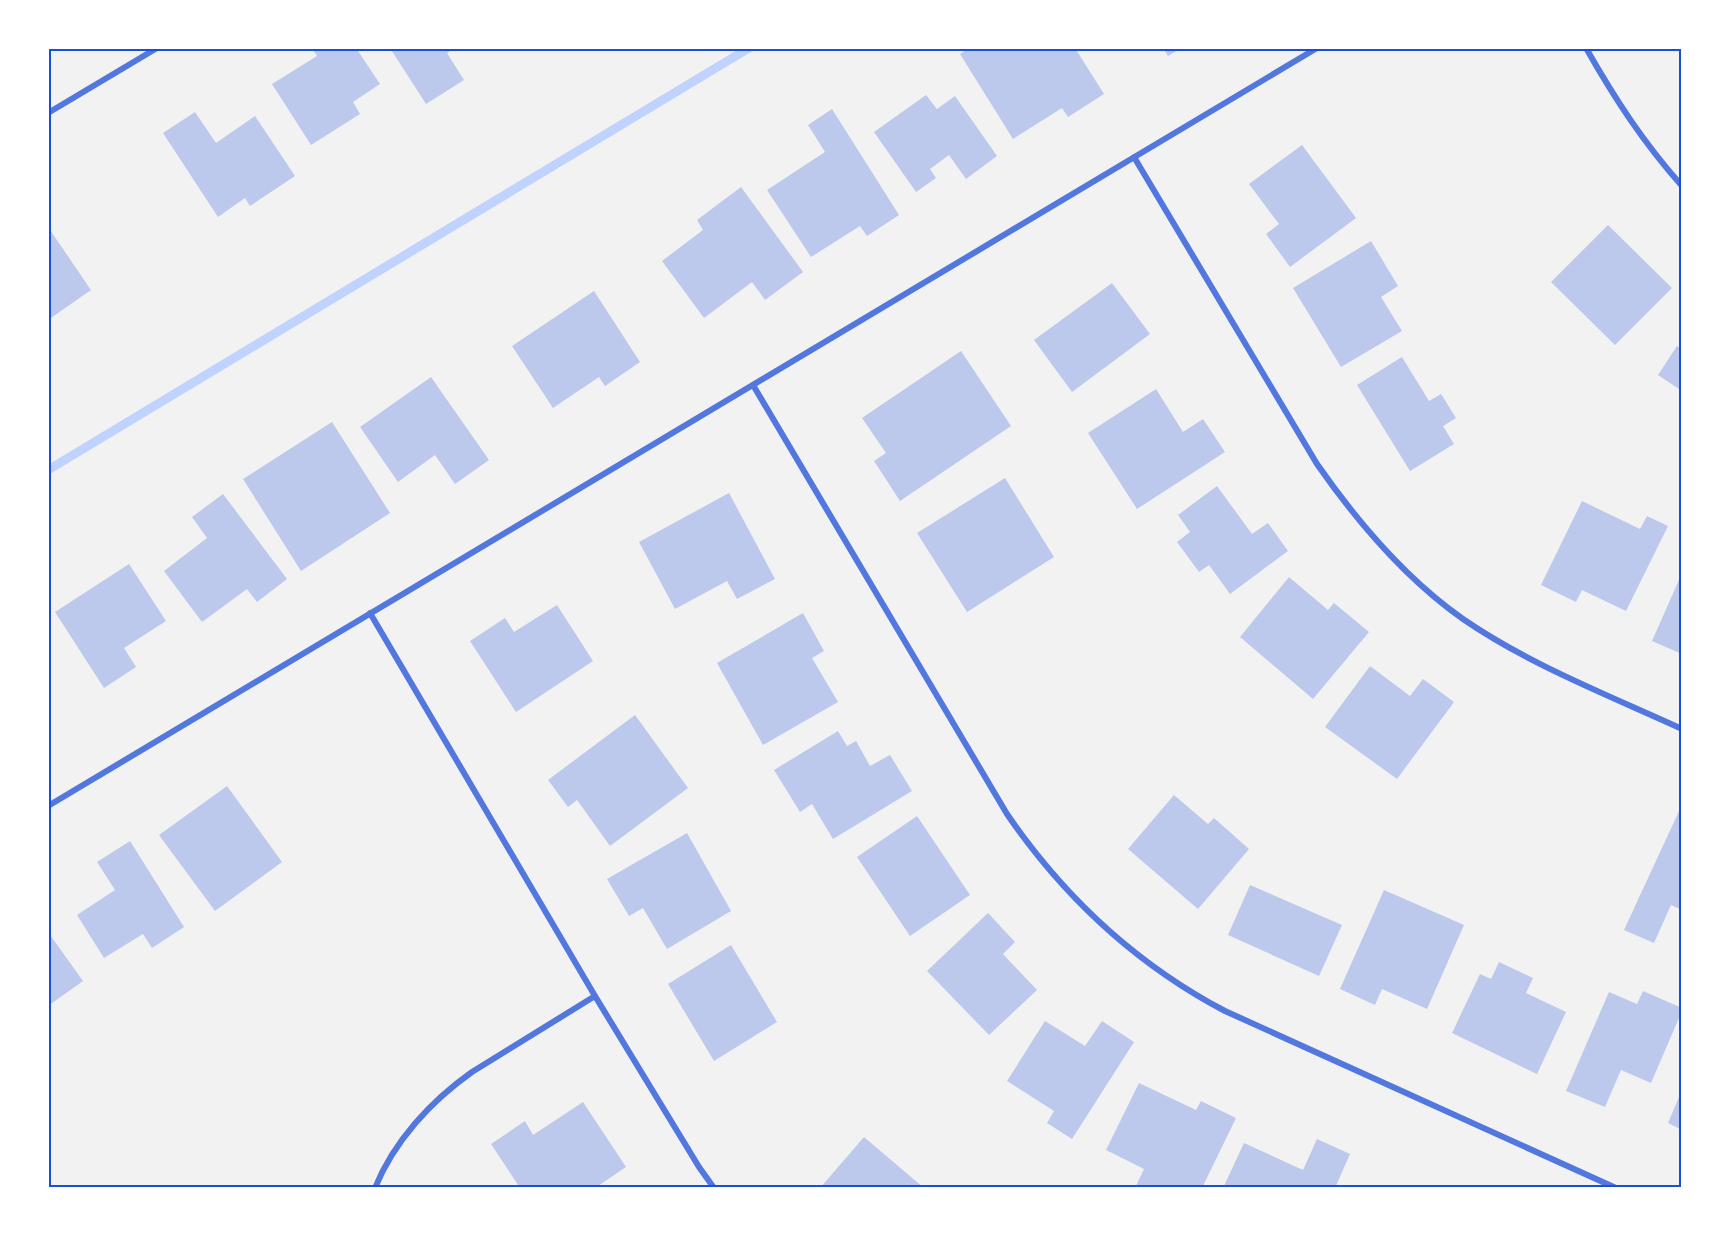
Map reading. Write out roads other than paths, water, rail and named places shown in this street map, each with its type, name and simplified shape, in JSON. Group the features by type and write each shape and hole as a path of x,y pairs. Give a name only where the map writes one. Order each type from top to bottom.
{"street":[{"path":"48,113 157,48"},
{"path":"48,806 1317,48"},
{"path":"1586,48 1618,104 1643,140 1682,186"},
{"path":"1134,157 1317,464 1341,499 1391,555 1439,600 1486,634 1544,666 1682,729"},
{"path":"753,385 1007,814 1040,860 1091,914 1144,961 1170,980 1225,1011 1616,1188"},
{"path":"370,613 595,996 714,1188"},
{"path":"375,1188 403,1140 441,1095 472,1072 595,996"}],"waterway":[{"path":"48,470 749,48"}]}
